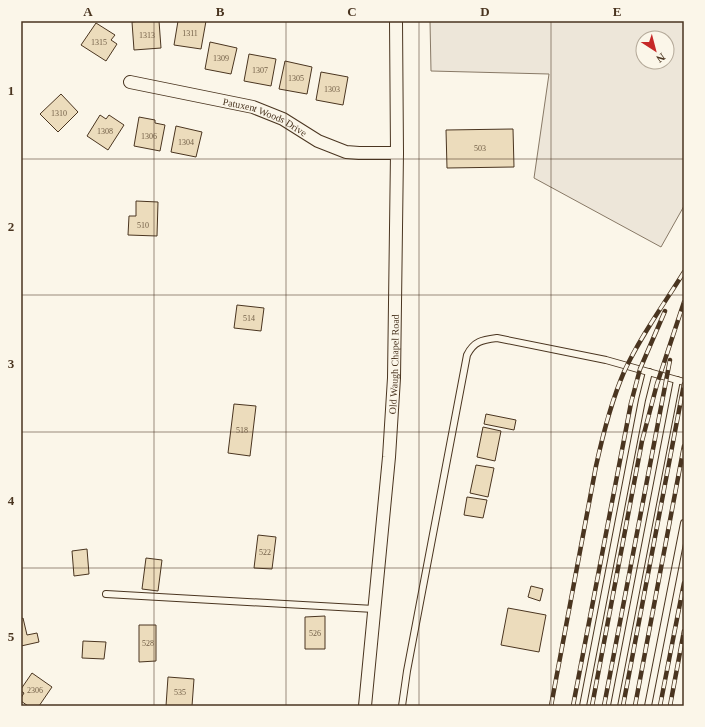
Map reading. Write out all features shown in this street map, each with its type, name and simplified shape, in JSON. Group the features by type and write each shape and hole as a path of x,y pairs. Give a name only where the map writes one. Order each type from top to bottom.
{"street":[{"name":"Old Waugh Chapel Road","path":"364,706 389,457 394,378 397,153 396,21"},
{"name":"Patuxent Woods Drive","path":"130,82 253,108 283,119 318,142 346,152 397,153"}],"lane":[{"path":"402,706 407,671 467,355 470,348 475,343 497,338 606,360 684,382"},
{"path":"583,706 640,407 649,372"},
{"path":"614,706 677,380"},
{"path":"648,706 684,523"},
{"path":"106,594 374,609"}],"shaded area":[{"path":"430,21 684,21 684,206 661,247 534,178 549,74 431,71"}],"building":[{"path":"159,21 161,48 134,50 132,22"},
{"path":"178,21 206,21 201,49 174,45"},
{"path":"96,23 115,35 111,40 117,44 106,61 81,45"},
{"path":"210,42 237,48 231,74 205,69"},
{"path":"249,54 276,59 271,86 244,81"},
{"path":"285,61 312,67 307,94 279,89"},
{"path":"321,72 348,77 343,105 316,100"},
{"path":"61,94 78,112 58,132 40,114"},
{"path":"100,115 106,119 109,115 124,125 108,150 87,136"},
{"path":"139,117 155,120 155,123 165,125 160,151 134,146"},
{"path":"176,126 202,132 196,157 171,152"},
{"path":"513,129 514,167 447,168 446,130"},
{"path":"136,201 158,202 157,236 128,235 129,216 136,216"},
{"path":"237,305 264,308 261,331 234,328"},
{"path":"234,404 256,406 250,456 228,453"},
{"path":"486,414 516,420 514,430 484,424"},
{"path":"483,427 501,431 495,461 477,457"},
{"path":"476,465 494,468 488,497 470,493"},
{"path":"467,497 487,500 483,518 464,515"},
{"path":"258,535 276,537 272,569 254,568"},
{"path":"87,549 89,574 74,576 72,551"},
{"path":"146,558 162,560 158,591 142,589"},
{"path":"531,586 543,589 540,601 528,597"},
{"path":"508,608 546,615 539,652 501,645"},
{"path":"325,616 325,649 305,649 305,617"},
{"path":"23,618 27,635 37,633 39,642 21,646 21,619"},
{"path":"139,625 156,625 156,661 139,662"},
{"path":"83,641 106,642 104,659 82,658"},
{"path":"32,673 52,687 39,706 28,706 21,701 24,693 21,689"},
{"path":"168,677 194,679 192,706 166,706"}],"railway":[{"path":"551,706 596,466 611,406 619,383 630,359 684,272"},
{"path":"592,706 642,441 657,384 684,302"},
{"path":"573,706 631,403 640,369 665,311"},
{"path":"604,706 670,360"},
{"path":"623,706 684,384"},
{"path":"635,706 684,446"},
{"path":"660,706 684,583"},
{"path":"670,706 684,631"}]}
